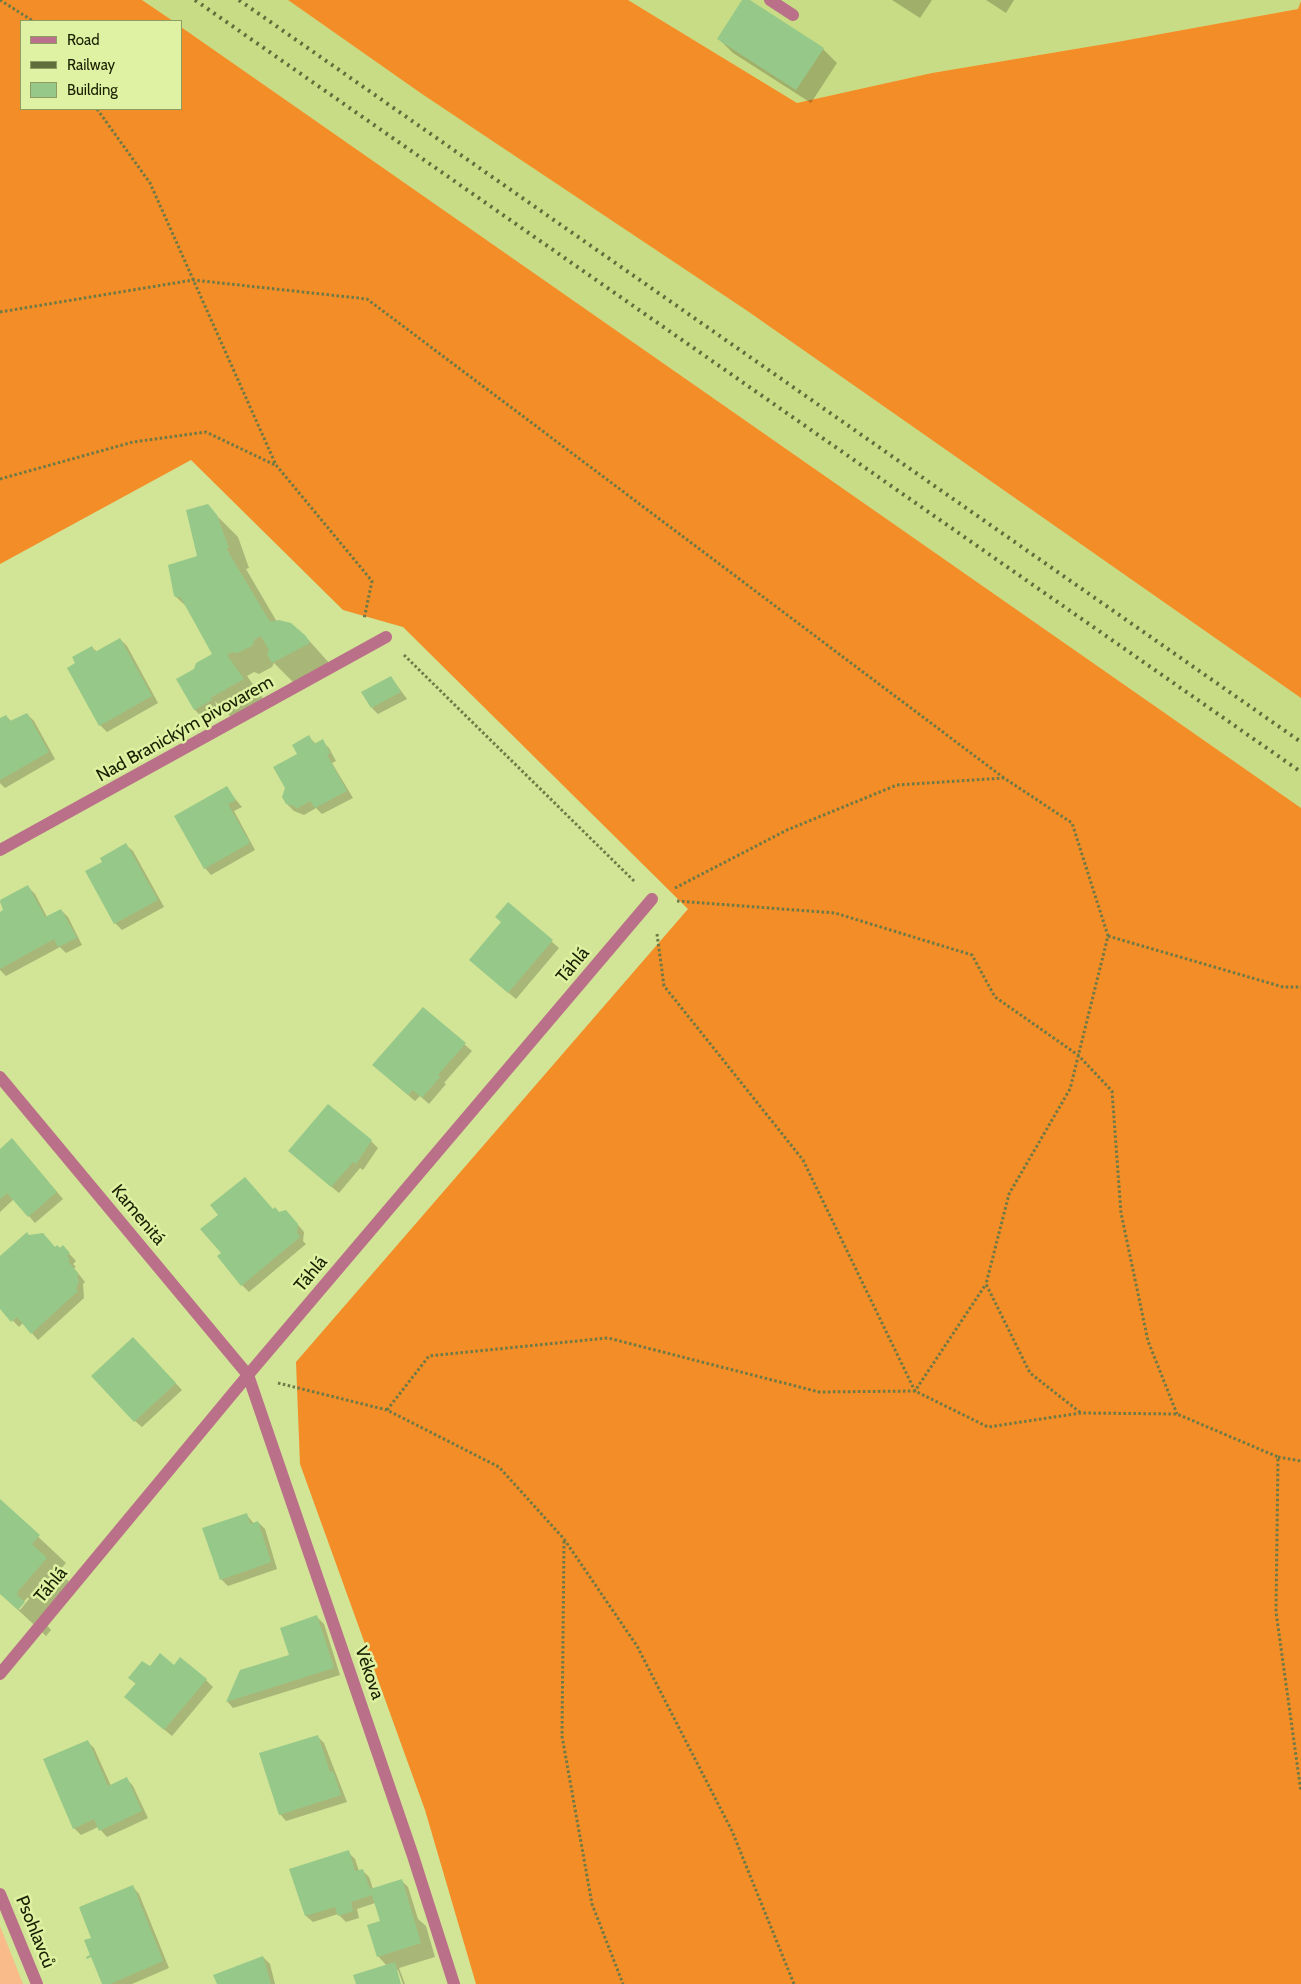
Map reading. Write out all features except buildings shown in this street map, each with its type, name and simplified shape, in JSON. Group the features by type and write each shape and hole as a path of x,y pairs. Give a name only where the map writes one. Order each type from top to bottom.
{"street":[{"path":"770,0 793,15"},
{"name":"Nad Branickým pivovarem","path":"0,850 386,637"},
{"name":"Táhlá","path":"0,1674 248,1375 652,899"},
{"name":"Kamenitá","path":"0,1077 248,1375"},
{"name":"Věkova","path":"248,1375 413,1856 454,1984"},
{"name":"Psohlavců","path":"0,1894 37,1984"}],"path":[{"path":"0,0 31,20"},
{"path":"98,110 150,183 276,465 372,581 358,653"},
{"path":"0,312 193,280 367,299 1004,778 1072,823 1108,936 1070,1089 1009,1194 986,1284 915,1391"},
{"path":"0,479 133,442 206,432 276,465"},
{"path":"386,637 652,899 664,986 803,1160 915,1391"},
{"path":"652,899 787,830 897,785 1004,778"},
{"path":"652,899 835,913 972,955 996,997 1078,1055 1112,1091 1121,1213 1148,1342 1177,1414"},
{"path":"1108,936 1283,988 1301,987"},
{"path":"986,1284 1030,1374 1081,1412"},
{"path":"387,1410 429,1356 608,1338 819,1392 915,1391 988,1427 1081,1412 1177,1414 1278,1456 1301,1461"},
{"path":"248,1375 387,1410 499,1467 564,1539 637,1646 732,1831 794,1984"},
{"path":"1278,1456 1276,1612 1301,1792"},
{"path":"564,1539 562,1736 592,1904 623,1984"}],"shaded area":[{"path":"0,0 142,0 172,20 20,20 20,110 182,110 182,28 1301,808 1301,1984 476,1984 425,1810 300,1464 296,1362 688,909 403,627 343,610 191,460 0,564"},
{"path":"142,0 288,0 422,94 746,310 1301,698 1301,808 182,28 182,20 172,20"},
{"path":"288,0 628,0 797,103 932,73 1298,9 1301,1 1301,698 746,310 422,94"},
{"path":"628,0 1301,1 1298,9 932,73 797,103"},
{"path":"0,1926 23,1984 0,1984"}],"railway":[{"path":"195,0 1301,772"},
{"path":"239,0 1301,742"}]}
